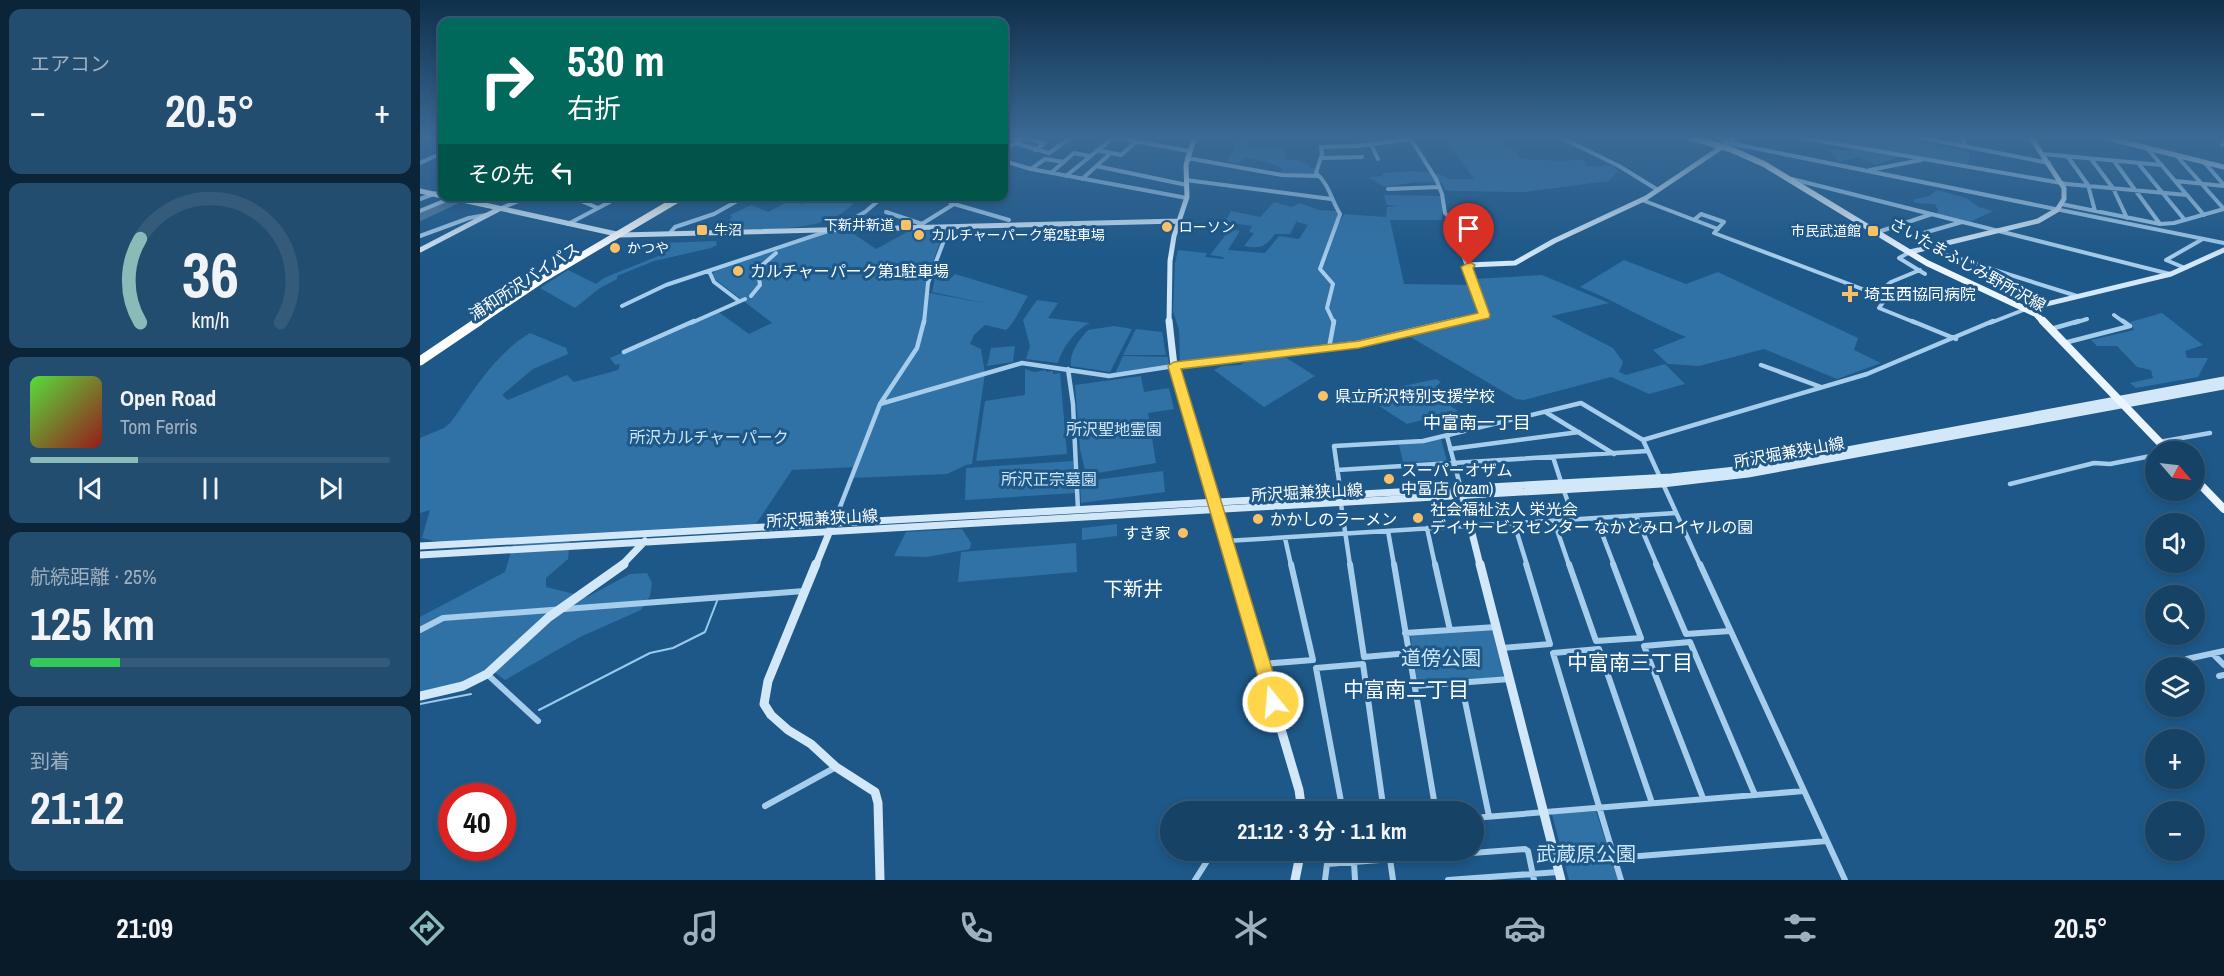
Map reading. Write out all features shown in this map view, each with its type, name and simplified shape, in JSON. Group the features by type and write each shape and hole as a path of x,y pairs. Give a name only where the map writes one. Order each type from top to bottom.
{"highway":[{"name":"浦和所沢バイパス","path":"420,361 489,313 675,201"},
{"name":"浦和所沢バイパス","path":"420,366 511,303 618,235"}],"main road":[{"name":"さいたまふじみ野所沢線","path":"1788,177 1910,252 1965,282 2038,316 2158,441"},
{"path":"2205,489 2224,509"}],"street":[{"path":"1072,177 1187,198"},
{"path":"1159,177 1331,199"},
{"path":"1187,177 1187,198 1172,244 1169,271 1168,316 1174,366 1300,801"},
{"path":"1319,177 1327,182 1331,199 1340,214 1338,230 1321,260 1320,269 1333,284 1327,308 1334,320 1329,348"},
{"path":"880,404 1022,363 1109,376 1365,343 1484,315 1461,247 1462,231 1445,213 1435,177"},
{"path":"1637,177 1658,190"},
{"path":"1467,267 1472,264 1515,263 1554,241 1642,200 1677,177"},
{"path":"1899,177 2059,207 2224,243"},
{"path":"2028,177 2061,183 2187,195"},
{"path":"1925,274 1899,258 1925,248 2038,221 2059,207 2065,194 2057,177"},
{"path":"2082,177 2088,186 2095,211"},
{"path":"2105,177 2113,188 2127,218"},
{"path":"2127,177 2160,224"},
{"path":"2149,177 2184,219"},
{"path":"2173,177 2204,215"},
{"path":"2059,207 2095,211 2160,224 2224,209 2195,177"},
{"path":"1792,179 2171,274"},
{"path":"2176,181 2224,185"},
{"path":"1388,189 1439,187"},
{"path":"420,191 438,195"},
{"path":"420,199 438,192"},
{"path":"1642,200 1718,229"},
{"path":"420,211 443,201"},
{"path":"463,201 618,235 1179,221"},
{"path":"420,250 519,201"},
{"path":"580,201 598,208"},
{"path":"567,224 611,201"},
{"path":"669,234 675,227 719,212 738,201"},
{"path":"622,306 666,285 832,230 865,212 878,201"},
{"path":"948,201 1009,220"},
{"path":"919,226 954,204"},
{"path":"886,212 919,226"},
{"path":"420,236 469,218 489,214"},
{"path":"1694,220 1701,214 1724,222 1714,233 1886,298 1879,308 1956,339"},
{"path":"1878,232 1932,214"},
{"path":"1937,245 1920,234 1962,222"},
{"path":"880,880 876,795 870,787 836,767 811,744 779,723 767,710 765,704 768,681 807,591 880,404 916,348 923,328 928,283 950,227"},
{"path":"2185,268 2166,260 2202,239"},
{"path":"1925,248 2080,297"},
{"path":"1643,440 1867,374 1956,339 2008,314 2171,274 2224,250"},
{"path":"751,296 761,282 757,274 758,269 776,253"},
{"path":"1876,295 1891,282 1920,270"},
{"path":"709,271 714,282 739,301"},
{"path":"624,352 745,299"},
{"path":"2064,343 2130,326 2114,315"},
{"path":"2051,329 2087,319"},
{"path":"1761,365 1821,387"},
{"path":"1068,369 1073,404 1078,511"},
{"name":"所沢堀兼狭山線","path":"420,546 649,534 831,528 1563,488 1748,474 2224,380"},
{"name":"所沢堀兼狭山線","path":"2121,402 2224,386"},
{"path":"1409,653 1364,657 1334,446 1423,441 1581,403 1643,440 1845,880"},
{"path":"1547,413 1614,454"},
{"path":"1450,448 1580,432"},
{"path":"2165,441 2210,433"},
{"path":"1447,436 1560,876 1448,880"},
{"path":"1337,470 1648,452"},
{"path":"1553,457 1574,519"},
{"path":"2010,484 2094,463 2110,464 2145,457"},
{"name":"所沢堀兼狭山線","path":"420,555 645,542 1078,511 1215,507"},
{"path":"1225,542 1676,513"},
{"path":"1636,516 1686,634 1730,631"},
{"path":"1554,520 1596,640 1641,638 1596,518"},
{"path":"1502,648 1550,644 1514,523"},
{"path":"1427,528 1450,630"},
{"path":"1388,531 1434,801"},
{"path":"420,696 463,687 499,666 559,608 619,569 645,542 649,534"},
{"path":"1262,664 1313,660 1285,538"},
{"path":"420,630 443,618 807,591"},
{"path":"1405,633 1496,627"},
{"path":"1703,798 1644,646 1690,642 1755,795"},
{"path":"1621,880 1553,653 1599,649 1652,803"},
{"path":"2197,657 2224,651"},
{"path":"2213,654 2224,665"},
{"path":"1341,801 1316,668 1363,664 1382,801"},
{"path":"487,674 538,721"},
{"path":"1415,686 1510,679"},
{"path":"1461,682 1489,816"},
{"path":"765,806 836,767"},
{"path":"1484,817 1804,791"},
{"path":"1615,858 1827,841"},
{"path":"1484,851 1525,849 1533,877"},
{"path":"1195,880 1207,861"},
{"path":"1295,880 1299,861"},
{"path":"1325,880 1328,864 1366,861"},
{"path":"1390,861 1393,880"},
{"path":"1354,862 1355,880"}],"green space":[{"path":"1368,177 1474,179 1473,177 1613,177 1609,181 1524,192 1453,191 1445,190 1442,183 1416,182 1384,187"},
{"path":"1937,190 1966,198 1979,207 1993,211 1970,222 1937,214 1935,204 1916,203 1913,200 1929,196"},
{"path":"1384,195 1443,196 1442,220 1390,220 1404,284 1476,285 1474,279 1542,275 1609,303 1551,316 1613,348 1623,362 1619,372 1626,375 1665,364 1685,384 1649,394 1611,377 1524,400 1516,399 1407,335 1364,343 1180,363 1179,330 1173,311 1175,263 1178,250 1207,253 1205,257 1224,259 1210,255 1230,229 1240,231 1228,250 1265,253 1279,236 1299,239 1308,225 1297,222 1297,220 1290,234 1275,234 1259,247 1244,246 1254,233 1249,232 1252,226 1225,222 1231,211 1260,217 1274,202 1292,207 1300,203 1319,210 1336,211 1339,223 1344,214 1386,217 1387,207 1398,206 1387,205"},
{"path":"789,201 803,204 810,201 855,201 847,210 815,224 776,229 721,229 732,217 730,215 751,205 768,212"},
{"name":"所沢カルチャーパーク","path":"944,230 925,292 989,304 932,292 935,278 948,281 955,274 1028,296 1006,330 985,325 974,335 970,344 981,349 985,373 972,464 947,474 851,478 855,467 792,470 756,524 571,534 568,559 546,578 546,587 587,597 630,574 647,573 652,583 650,596 641,610 580,637 505,680 490,669 473,679 420,693 420,617 505,572 514,542 438,542 422,538 430,510 420,513 420,438 444,428 451,422 486,373 506,351 530,333 566,348 568,354 533,369 502,395 508,400 567,375 574,382 618,370 620,364 615,365 610,358 717,311 749,334 772,323 716,280 712,274 717,269 829,232 851,232 876,249 909,231"},
{"path":"716,241 717,245 711,248 654,261 617,276 617,279 600,288 575,308 540,288 568,270 596,284 604,278 663,254 657,245 662,243"},
{"path":"1624,260 1686,284 1718,272 1858,338 1854,350 1881,363 1837,379 1764,349 1699,366 1668,364 1653,350 1686,337 1580,287"},
{"path":"1037,300 1058,303 1048,318 1090,323 1070,340 1058,363 1026,359 1030,346 1023,320"},
{"path":"2162,313 2203,345 2185,351 2187,358 2208,358 2198,377 2136,388 2130,383 2153,378 2151,370 2137,367 2117,346 2097,346 2091,340 2134,330 2130,322"},
{"name":"所沢聖地霊園","path":"1114,326 1132,329 1110,372 1071,366 1073,352 1088,330"},
{"path":"1136,329 1162,332 1166,355 1123,355"},
{"path":"1015,346 1013,362 987,366 991,348"},
{"path":"1282,355 1315,376 1264,407 1214,370 1222,366 1240,365 1249,360"},
{"path":"1123,356 1168,357 1169,366 1115,374"},
{"name":"所沢聖地霊園","path":"1025,369 1034,372 1046,370 1046,372 1053,371 1053,374 1060,373 1067,454 976,461 985,401 1025,395"},
{"name":"所沢聖地霊園","path":"1141,376 1144,392 1169,388 1174,409 1148,413 1156,463 1086,475 1080,449 1075,385"},
{"path":"1436,379 1441,382 1435,387 1455,399 1449,405 1458,411 1407,424 1362,395"},
{"path":"1441,439 1447,461 1403,462 1399,445"},
{"name":"所沢正宗墓園","path":"1073,461 1075,493 965,500 966,468"},
{"path":"1163,471 1165,492 1081,503 1080,482"},
{"path":"1117,524 1117,536 1082,540 1082,528"},
{"path":"962,529 971,543 970,549 927,557 894,556 906,532"},
{"path":"1076,543 1077,572 958,582 961,552"},
{"name":"道傍公園","path":"1492,629 1504,677 1417,682 1410,634"},
{"name":"武蔵原公園","path":"1596,811 1618,880 1569,880 1552,814"}],"waterway":[{"path":"420,217 454,201"},
{"path":"539,710 650,653 673,648 705,632 717,601"},
{"path":"420,704 471,694"}],"place":[{"name":"下新井新道","path":"906,225"},
{"name":"ローソン","path":"1167,227"},
{"name":"牛沼","path":"702,230"},
{"name":"市民武道館","path":"1873,231"},
{"name":"カルチャーパーク第2駐車場","path":"919,235"},
{"name":"かつや","path":"615,248"},
{"name":"カルチャーパーク第1駐車場","path":"738,271"},
{"name":"埼玉西協同病院","path":"1850,294"},
{"name":"県立所沢特別支援学校","path":"1323,396"},
{"name":"スーパーオザム 中富店 (ozam)","path":"1389,479"},
{"name":"社会福祉法人 栄光会 デイサービスセンター なかとみロイヤルの園","path":"1418,518"},
{"name":"かかしのラーメン","path":"1258,519"},
{"name":"すき家","path":"1183,533"}],"district":[{"name":"中富南一丁目","path":"1477,422"},
{"name":"下新井","path":"1133,588"},
{"name":"中富南三丁目","path":"1630,662"},
{"name":"中富南二丁目","path":"1406,689"}],"route":[{"path":"1273,702 1174,366 1359,344 1484,315 1467,267 1469,265"}]}
